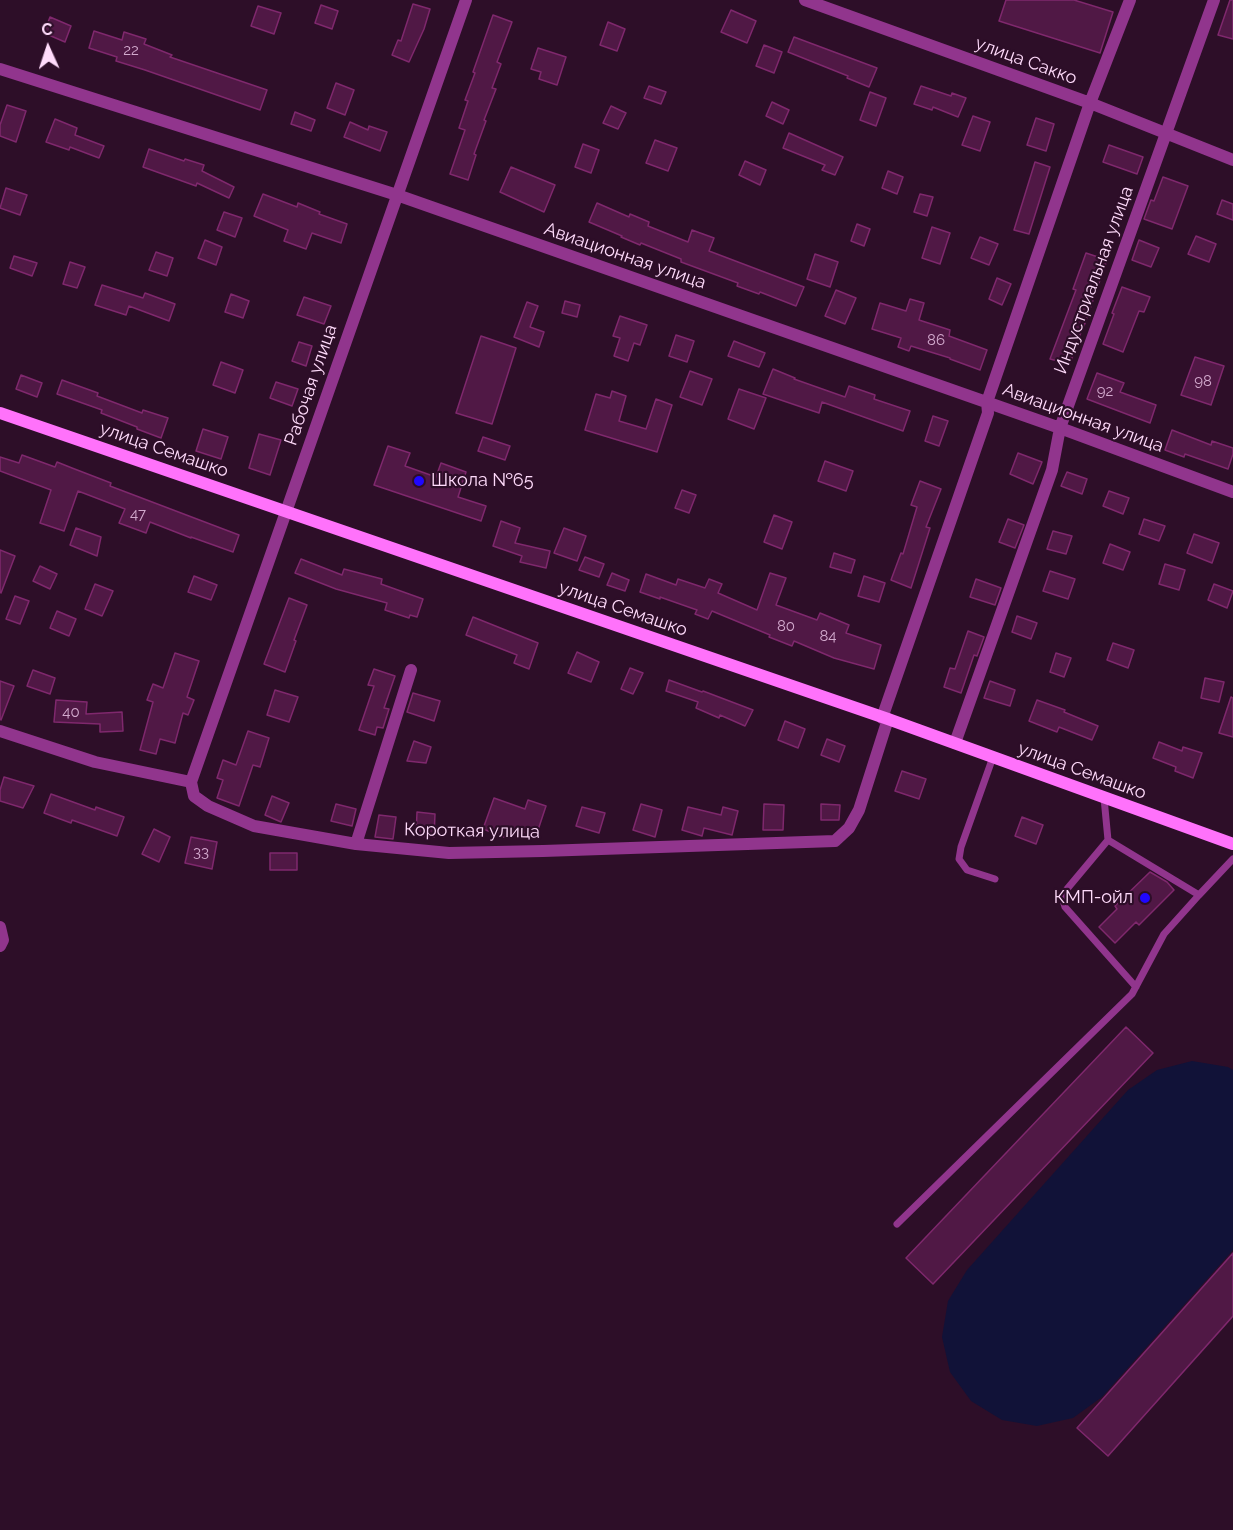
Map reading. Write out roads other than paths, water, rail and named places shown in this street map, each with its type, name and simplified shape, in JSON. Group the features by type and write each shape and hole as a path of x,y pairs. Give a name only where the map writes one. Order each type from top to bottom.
{"main road":[{"name":"улица Семашко","path":"0,413 885,718 1233,844"}],"street":[{"name":"Рабочая улица","path":"191,782 466,0"},
{"name":"улица Сакко","path":"804,0 1089,103 1233,160"},
{"path":"885,718 988,413 987,402 1089,103 1130,0"},
{"name":"Индустриальная улица","path":"955,743 1052,470 1060,428 1214,0"},
{"name":"Авиационная улица","path":"0,69 397,195 987,402 1233,492"},
{"path":"356,844 411,670"},
{"name":"Короткая улица","path":"191,782 194,796 208,806 254,825 356,844 449,853 835,842 849,828 859,810 885,718"},
{"path":"0,732 95,762 191,782"},
{"path":"0,927 3,940 0,946"}],"lane":[{"path":"993,757 959,859 967,870 995,879"},
{"path":"1104,798 1108,840 1067,889 1063,900 1065,907 1136,987"},
{"path":"1108,840 1199,895"},
{"path":"897,1224 1132,994 1164,934 1233,859"}],"place":[{"name":"Школа №65","path":"419,481"},
{"name":"КМП-ойл","path":"1145,898"}]}
